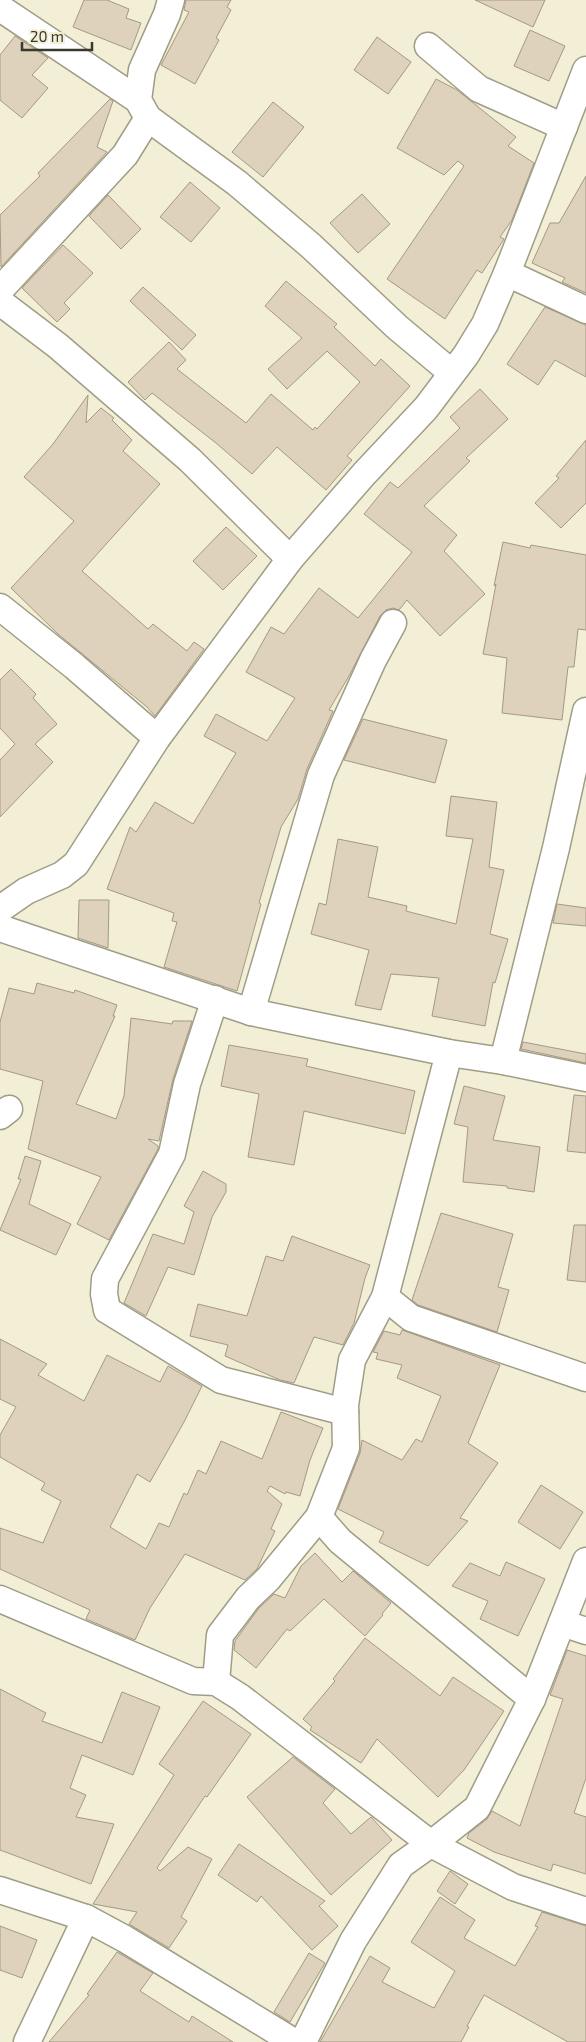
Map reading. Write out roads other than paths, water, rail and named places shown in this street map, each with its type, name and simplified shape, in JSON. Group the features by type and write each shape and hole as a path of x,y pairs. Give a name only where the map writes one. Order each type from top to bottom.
{"street":[{"path":"0,290 125,155 143,109 142,70 167,14 171,0"},
{"path":"0,8 143,109 237,183 312,246 397,327 452,373"},
{"path":"428,46 479,89 564,127"},
{"path":"0,909 26,891 62,875 76,864 157,738 290,559 364,474 426,408 466,355 485,324 583,84"},
{"path":"507,272 586,310"},
{"path":"0,302 58,346 190,460 290,559"},
{"path":"0,607 74,666 157,738"},
{"path":"251,1012 321,775 373,660 393,623"},
{"path":"503,1061 556,848 586,711"},
{"path":"0,928 251,1012 448,1053 503,1061 586,1078"},
{"path":"215,999 186,1084 172,1154 105,1279 104,1294 107,1310 220,1380 346,1412"},
{"path":"216,1682 220,1635 248,1598 268,1579 320,1517 346,1448 346,1412 352,1360 385,1297 448,1053"},
{"path":"385,1297 411,1318 586,1378"},
{"path":"320,1517 340,1541 532,1699"},
{"path":"303,2042 353,1941 401,1865 477,1808 532,1699 574,1627 586,1561"},
{"path":"0,1599 193,1681 216,1682 240,1697 431,1844 513,1886 586,1911"},
{"path":"0,1890 86,1918 125,1939 294,2042"},
{"path":"27,2042 86,1918"}]}
